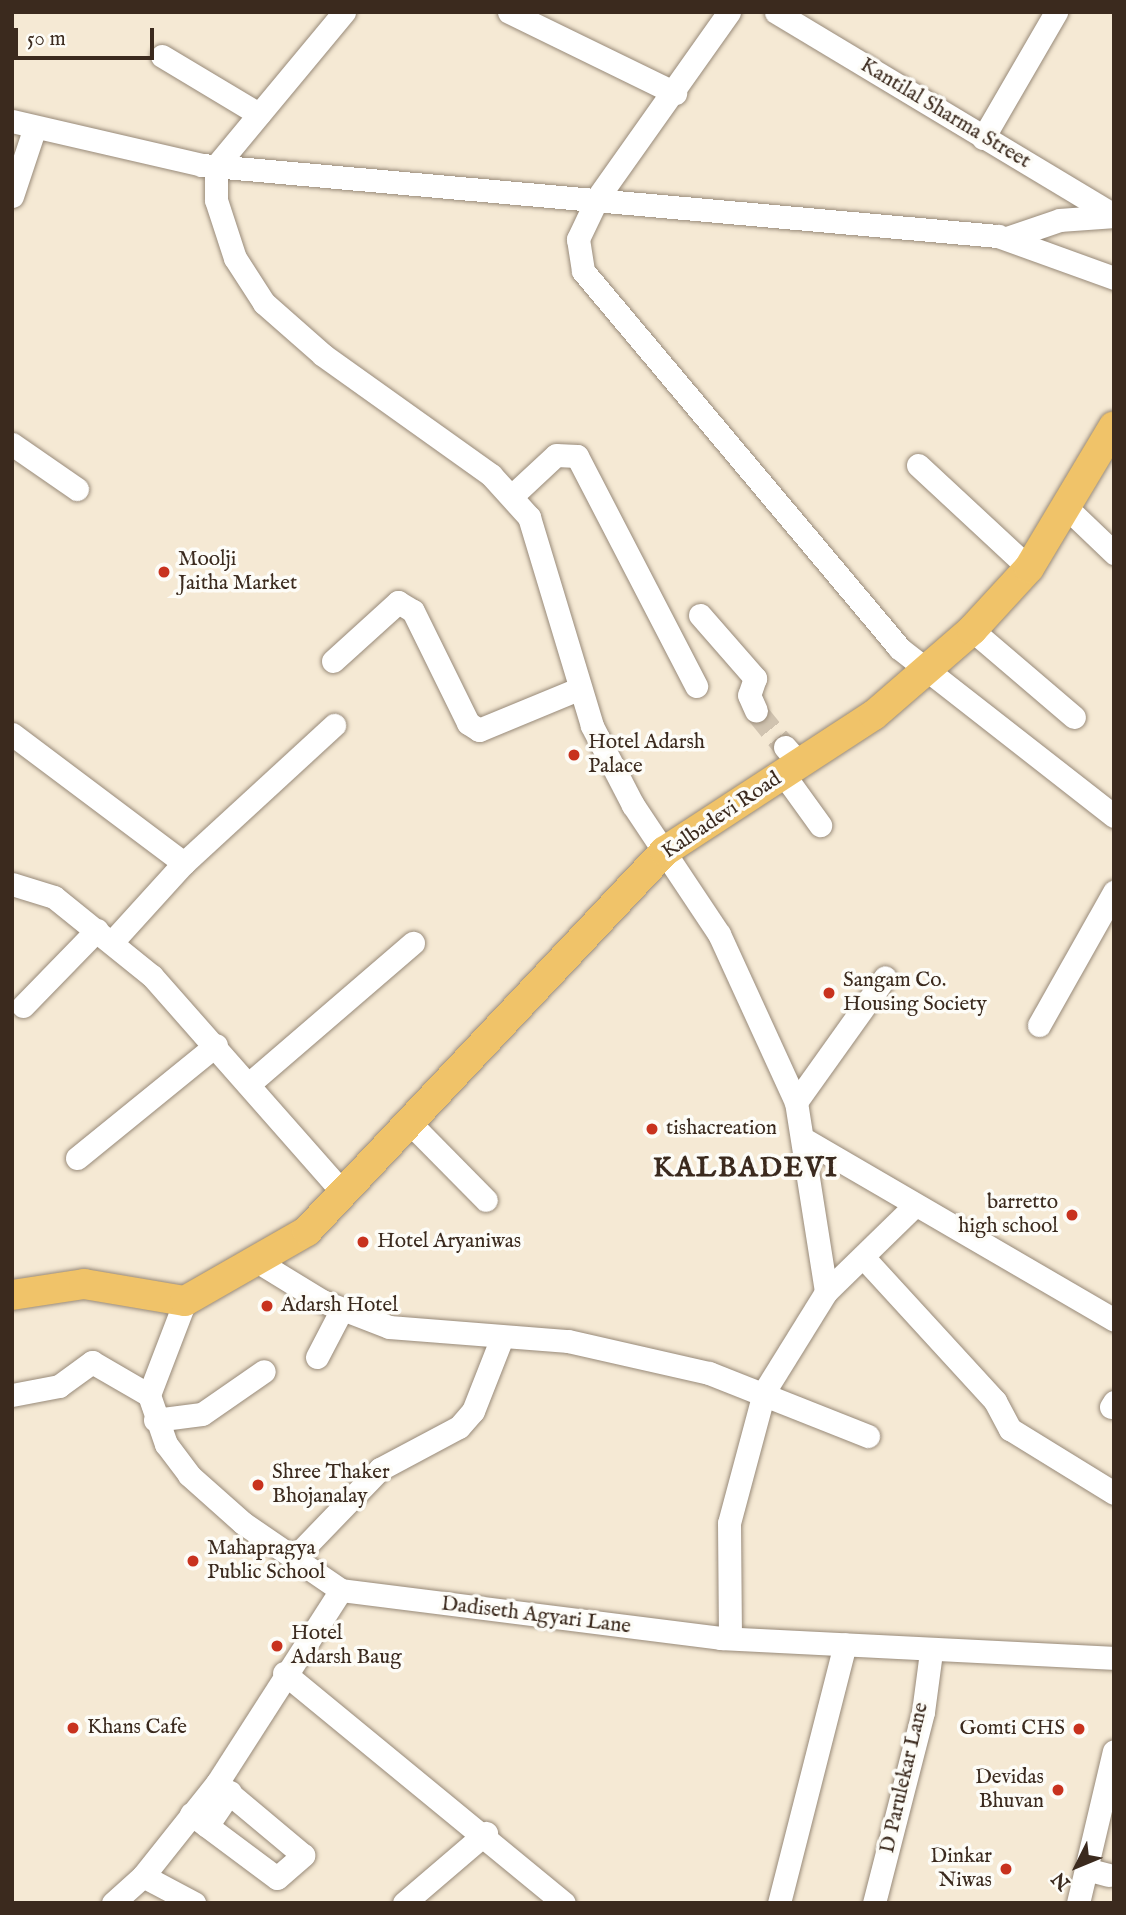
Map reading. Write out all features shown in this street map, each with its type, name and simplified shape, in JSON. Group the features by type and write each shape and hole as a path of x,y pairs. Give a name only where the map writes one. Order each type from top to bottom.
{"main road":[{"name":"Kalbadevi Road","path":"185,1301 260,1263 307,1231 412,1125 665,850 790,762 924,673 972,630 1029,568 1068,509 1113,431"},
{"path":"12,1295 84,1284 185,1301"}],"street":[{"path":"344,12 216,166 216,200 235,258 264,303 323,355 514,494 530,517 576,690 633,805 719,934 796,1102 807,1140 826,1292"},
{"path":"509,12 676,93"},
{"path":"729,12 676,93 598,197 578,239 590,283 924,673 1114,816"},
{"name":"Kantilal Sharma Street","path":"776,12 1114,216"},
{"path":"983,138 1056,12"},
{"path":"162,56 259,114"},
{"path":"12,196 23,126 216,166 598,197 1007,238 1090,272 1114,278"},
{"path":"1007,238 1060,220 1114,216"},
{"path":"1090,272 1114,293"},
{"path":"12,444 77,489"},
{"path":"514,494 556,455 577,456 696,685"},
{"path":"918,464 1029,568"},
{"path":"1068,509 1114,554"},
{"path":"333,661 398,602 407,603 468,723 479,730 576,690"},
{"path":"700,615 755,678 749,695 756,711"},
{"path":"972,630 1074,717"},
{"path":"23,1006 105,936 334,725"},
{"path":"12,734 184,863"},
{"path":"790,762 820,825"},
{"path":"12,884 54,897 105,936 216,1045 344,1194"},
{"path":"1038,1026 1114,892"},
{"path":"250,1083 412,943"},
{"path":"796,1102 885,976"},
{"path":"77,1158 216,1045"},
{"path":"412,1125 486,1200"},
{"path":"807,1140 1114,1320"},
{"path":"730,1639 729,1523 764,1392 826,1292 864,1258 915,1205"},
{"path":"864,1258 995,1401 1010,1429 1114,1493"},
{"path":"260,1263 342,1308 389,1327 501,1340 568,1341 764,1392 868,1436"},
{"path":"12,1395 59,1386 92,1362 149,1395 185,1301"},
{"path":"317,1357 342,1308"},
{"path":"294,1558 380,1469 459,1427 473,1411 501,1340"},
{"path":"155,1420 202,1414 264,1371"},
{"name":"Dadiseth Agyari Lane","path":"149,1395 155,1420 189,1475 294,1558 341,1590 730,1639 845,1644 931,1652 1114,1658"},
{"path":"113,1903 199,1820 223,1787 284,1673 341,1590"},
{"path":"779,1903 845,1644"},
{"name":"D Parulekar Lane","path":"874,1903 923,1712 931,1652"},
{"path":"284,1673 486,1833 565,1903"},
{"path":"1079,1903 1097,1872 1114,1751"},
{"path":"199,1820 277,1878 303,1855 223,1787"},
{"path":"404,1903 486,1833"},
{"path":"143,1876 194,1903"}],"tunnel":[{"path":"756,711 785,747"}],"place":[{"name":"Moolji Jaitha Market","path":"164,572"},
{"name":"Hotel Adarsh Palace","path":"574,755"},
{"name":"Sangam Co. Housing Society","path":"829,993"},
{"name":"tishacreation","path":"652,1129"},
{"name":"barretto high school","path":"1072,1215"},
{"name":"Hotel Aryaniwas","path":"363,1242"},
{"name":"Adarsh Hotel","path":"267,1306"},
{"name":"Shree Thaker Bhojanalay","path":"258,1485"},
{"name":"Mahapragya Public School","path":"193,1561"},
{"name":"Hotel Adarsh Baug","path":"277,1646"},
{"name":"Khans Cafe","path":"73,1728"},
{"name":"Gomti CHS","path":"1079,1729"},
{"name":"Devidas Bhuvan","path":"1058,1790"},
{"name":"Dinkar Niwas","path":"1006,1869"}],"district":[{"name":"KALBADEVI","path":"746,1169"}]}
